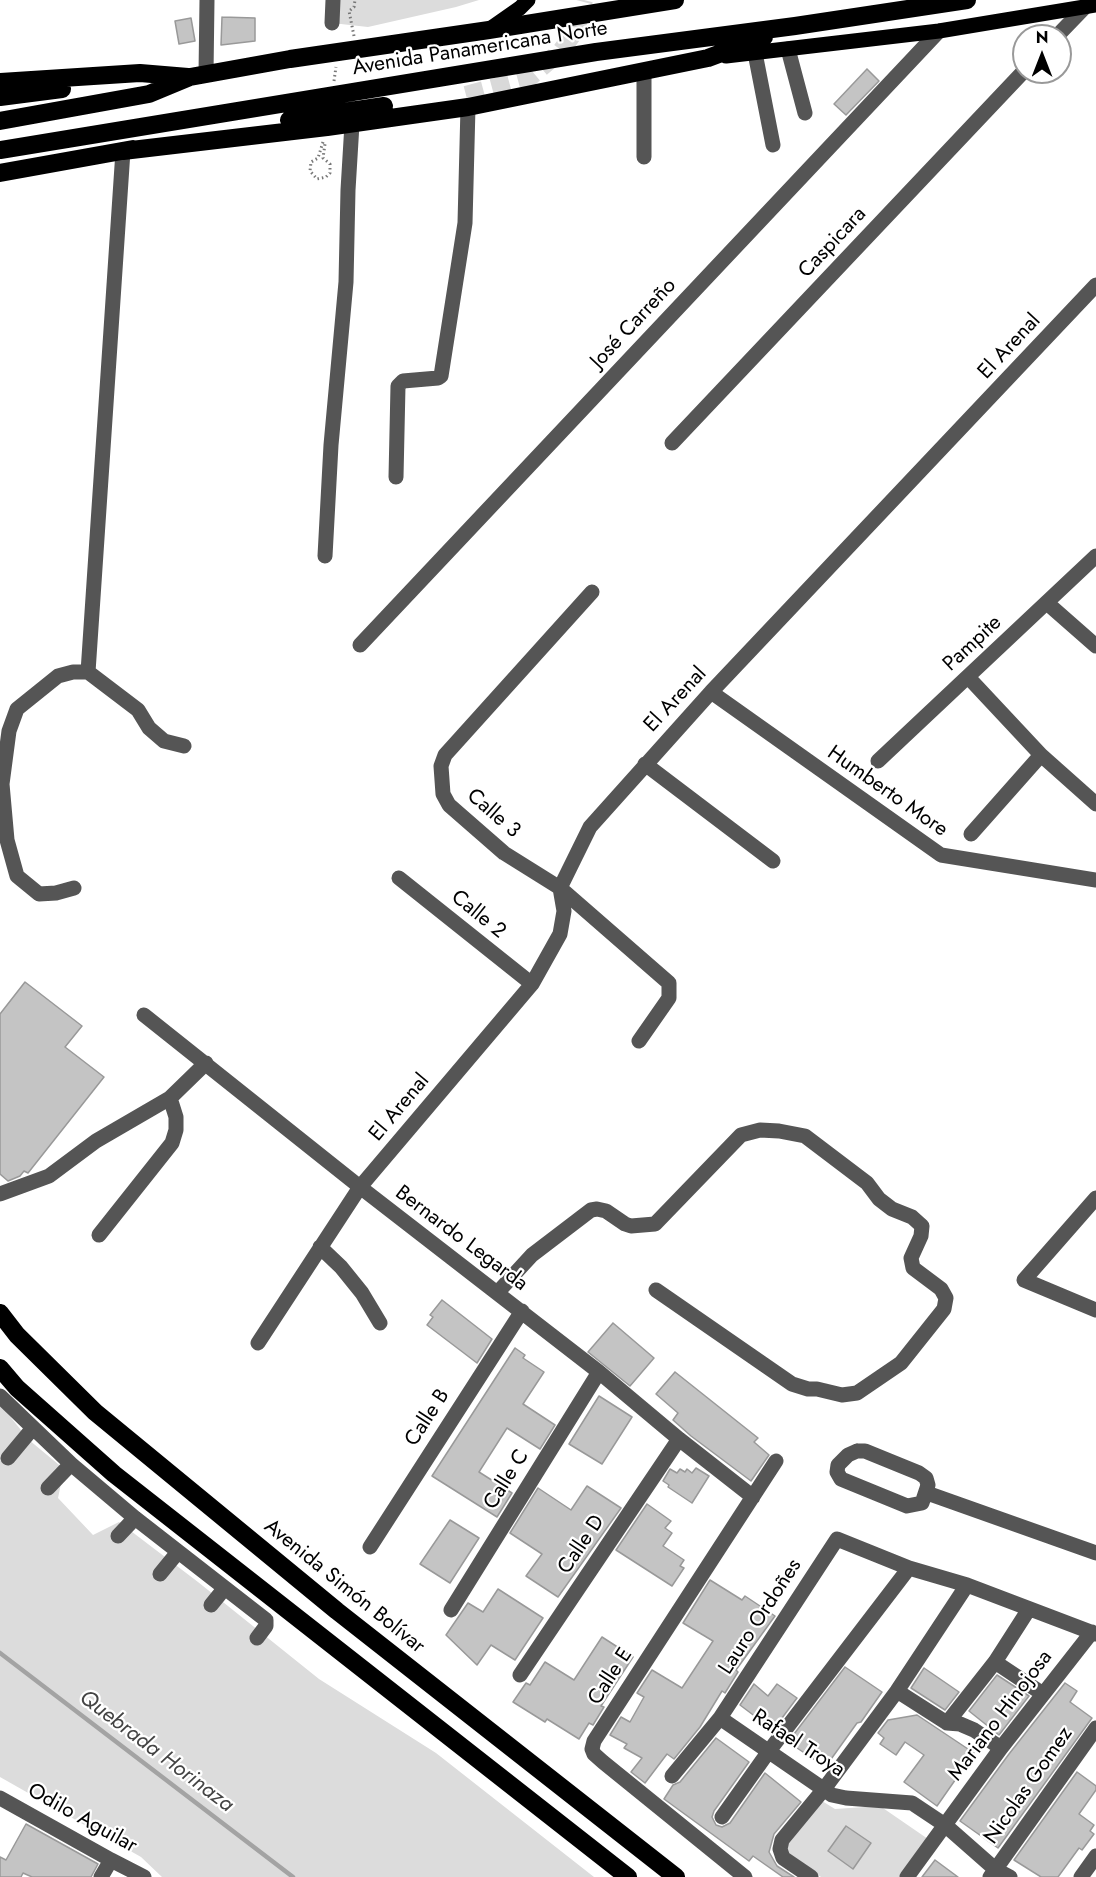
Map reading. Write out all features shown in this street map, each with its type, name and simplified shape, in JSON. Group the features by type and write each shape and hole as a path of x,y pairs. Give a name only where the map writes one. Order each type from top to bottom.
{"highway":[{"name":"Avenida Panamericana Norte","path":"0,121 149,94 198,76 290,59 675,0"},
{"name":"Avenida Panamericana Norte","path":"0,150 596,52 795,26 967,0"},
{"path":"123,151 352,124 467,101 644,72 708,58 795,26"},
{"path":"0,82 140,73 198,76"},
{"path":"0,97 92,85 140,73"},
{"path":"0,173 269,123 467,101"},
{"name":"Avenida Simón Bolívar","path":"0,1313 17,1335 95,1412 337,1611 676,1877"},
{"path":"0,1368 17,1388 114,1474 628,1877"}],"main road":[{"path":"489,30 528,0"},
{"path":"708,58 939,31 1090,6"}],"street":[{"path":"198,76 207,0"},
{"path":"332,23 333,0"},
{"path":"1070,24 1090,6"},
{"name":"José Carreño","path":"360,645 939,31"},
{"path":"788,49 805,113"},
{"path":"754,53 773,145"},
{"path":"644,72 644,156"},
{"name":"Caspicara","path":"672,444 1012,84"},
{"path":"396,477 398,386 403,381 441,376 465,223 467,101"},
{"path":"325,556 331,446 346,282 352,124"},
{"path":"88,672 123,151"},
{"name":"El Arenal","path":"258,1343 360,1187 532,984 560,934 564,911 560,888 590,827 711,692 1096,285"},
{"name":"Pampite","path":"878,761 1096,556"},
{"name":"Calle 3","path":"592,591 445,754 441,766 443,794 449,805 504,853 560,888 669,983 669,998 639,1041"},
{"path":"1047,603 1096,646"},
{"path":"74,888 56,893 39,894 17,876 7,840 2,784 9,731 16,709 58,676 73,672 88,672 138,710 149,728 164,741 184,746"},
{"path":"968,677 1041,755 1096,804"},
{"name":"Humberto More","path":"711,692 844,789 941,855 1096,880"},
{"path":"971,834 1041,755"},
{"path":"645,764 773,861"},
{"name":"Calle 2","path":"399,878 532,984"},
{"name":"Bernardo Legarda","path":"144,1015 360,1187 498,1292 753,1497"},
{"path":"0,1194 50,1176 96,1141 170,1098 206,1064"},
{"path":"99,1235 172,1143 176,1130 176,1117 170,1098"},
{"path":"498,1292 532,1256 591,1210 606,1211 632,1226 655,1224 741,1135 760,1130 805,1136 867,1183 879,1199 892,1209 912,1217 922,1226 921,1236 911,1258 914,1268 941,1289 946,1298 944,1309 901,1363 857,1393 842,1395 792,1384 656,1290"},
{"path":"1096,1198 1024,1280 1096,1310"},
{"path":"320,1247 341,1267 362,1293 380,1323"},
{"name":"Calle B","path":"370,1547 522,1311"},
{"name":"Calle C","path":"451,1610 599,1372"},
{"path":"1,1401 135,1518 266,1620 266,1626 257,1638"},
{"path":"8,1458 33,1428"},
{"name":"Calle D","path":"520,1675 678,1439"},
{"path":"856,1451 865,1451 919,1473 926,1478 931,1494 922,1503 907,1506 841,1479 837,1472 838,1466 848,1455 856,1451"},
{"name":"Calle E","path":"745,1877 603,1762 592,1749 594,1741 776,1461"},
{"path":"48,1488 71,1464"},
{"path":"931,1494 1096,1553"},
{"path":"118,1536 135,1518"},
{"name":"Lauro Ordoñes","path":"672,1776 720,1718 837,1539 909,1568"},
{"path":"160,1574 178,1552"},
{"path":"722,1817 769,1751 909,1568 967,1585 1094,1633"},
{"path":"811,1877 783,1858 780,1849 782,1840 824,1789 897,1690 967,1585"},
{"path":"211,1605 224,1589"},
{"path":"947,1723 995,1662 1029,1609"},
{"name":"Mariano Hinojosa","path":"907,1877 1001,1748 1094,1633"},
{"path":"995,1662 1043,1694"},
{"path":"897,1690 947,1723 960,1724 974,1730 1001,1748"},
{"name":"Rafael Troya","path":"720,1718 832,1795 912,1803 945,1825 992,1873 1010,1877"},
{"name":"Nicolas Gomez","path":"992,1873 1096,1728"},
{"name":"Odilo Aguilar","path":"0,1798 144,1877"},
{"path":"1081,1877 1096,1856"},
{"path":"101,1877 111,1860"}],"path":[{"path":"355,0 354,8 349,11 357,49"},
{"path":"318,158 311,162 310,171 312,176 321,179 330,173 331,168 323,158"}],"shaded area":[{"path":"333,0 479,0 368,27 332,23"},
{"path":"0,1404 29,1440 64,1469 58,1498 93,1535 119,1522 319,1679 436,1753 594,1877 162,1877 141,1857 0,1777"},
{"path":"822,1801 835,1809 880,1806 928,1839 901,1877 821,1877 784,1850"}],"building":[{"path":"222,17 255,18 255,41 221,45"},
{"path":"191,18 195,41 179,44 175,21"},
{"path":"867,69 879,81 846,115 834,104"},
{"path":"25,982 82,1026 65,1047 104,1077 28,1173 24,1171 20,1176 8,1181 0,1174 0,1014"},
{"path":"442,1300 492,1339 477,1363 427,1325 433,1317 430,1315"},
{"path":"613,1323 654,1358 630,1386 588,1352"},
{"path":"515,1348 525,1355 523,1358 544,1372 523,1404 555,1425 540,1449 507,1428 479,1472 512,1493 497,1517 432,1476"},
{"path":"675,1372 758,1438 754,1442 769,1455 751,1481 673,1420 678,1413 656,1394"},
{"path":"599,1396 632,1417 602,1464 569,1444"},
{"path":"696,1468 709,1476 692,1503 663,1481 670,1469 677,1473 680,1469 685,1472 687,1469 692,1473"},
{"path":"587,1486 621,1508 558,1597 526,1576 542,1554 510,1533 538,1488 571,1510"},
{"path":"647,1504 671,1521 665,1528 672,1533 663,1546 684,1560 680,1566 684,1568 672,1586 616,1550"},
{"path":"450,1520 479,1538 450,1583 420,1564"},
{"path":"710,1580 742,1600 745,1596 775,1616 736,1670 738,1672 725,1693 722,1691 700,1727 674,1759 667,1754 645,1783 631,1772 642,1758 624,1748 627,1744 610,1735 621,1717 630,1722 644,1697 637,1693 652,1670 682,1688 713,1641 683,1623"},
{"path":"498,1589 543,1618 515,1660 491,1645 477,1665 446,1635 468,1603 483,1612"},
{"path":"602,1637 633,1657 601,1706 604,1707 593,1725 589,1723 579,1739 513,1702 526,1683 530,1685 545,1662 574,1680"},
{"path":"845,1667 882,1692 829,1762 818,1754 815,1760 788,1742"},
{"path":"924,1668 959,1692 945,1710 911,1688"},
{"path":"997,1675 1029,1696 999,1735 969,1711"},
{"path":"1065,1683 1077,1691 1070,1702 1092,1718 998,1848 960,1821"},
{"path":"754,1684 768,1696 777,1684 797,1698 773,1730 740,1705"},
{"path":"917,1715 974,1753 937,1806 904,1782 924,1755 905,1742 896,1755 880,1744 884,1738 878,1733 888,1720"},
{"path":"716,1738 749,1762 714,1811 712,1817 716,1825 722,1827 730,1823 765,1773 801,1802 774,1834 769,1852 777,1866 794,1877 783,1877 753,1856 749,1861 664,1799 673,1785 680,1782"},
{"path":"1077,1772 1096,1786 1096,1790 1079,1814 1094,1825 1090,1831 1094,1834 1082,1850 1079,1848 1058,1877 1041,1877 1014,1860"},
{"path":"26,1824 98,1864 91,1877 32,1877 23,1873 21,1877 0,1877 0,1857 6,1860"},
{"path":"846,1826 871,1843 853,1869 828,1851"},
{"path":"935,1860 958,1877 922,1877"}],"waterway":[{"name":"Quebrada Horinaza","path":"0,1653 293,1877"}],"tunnel":[{"path":"466,95 529,78 561,51 576,30 584,0"}]}
